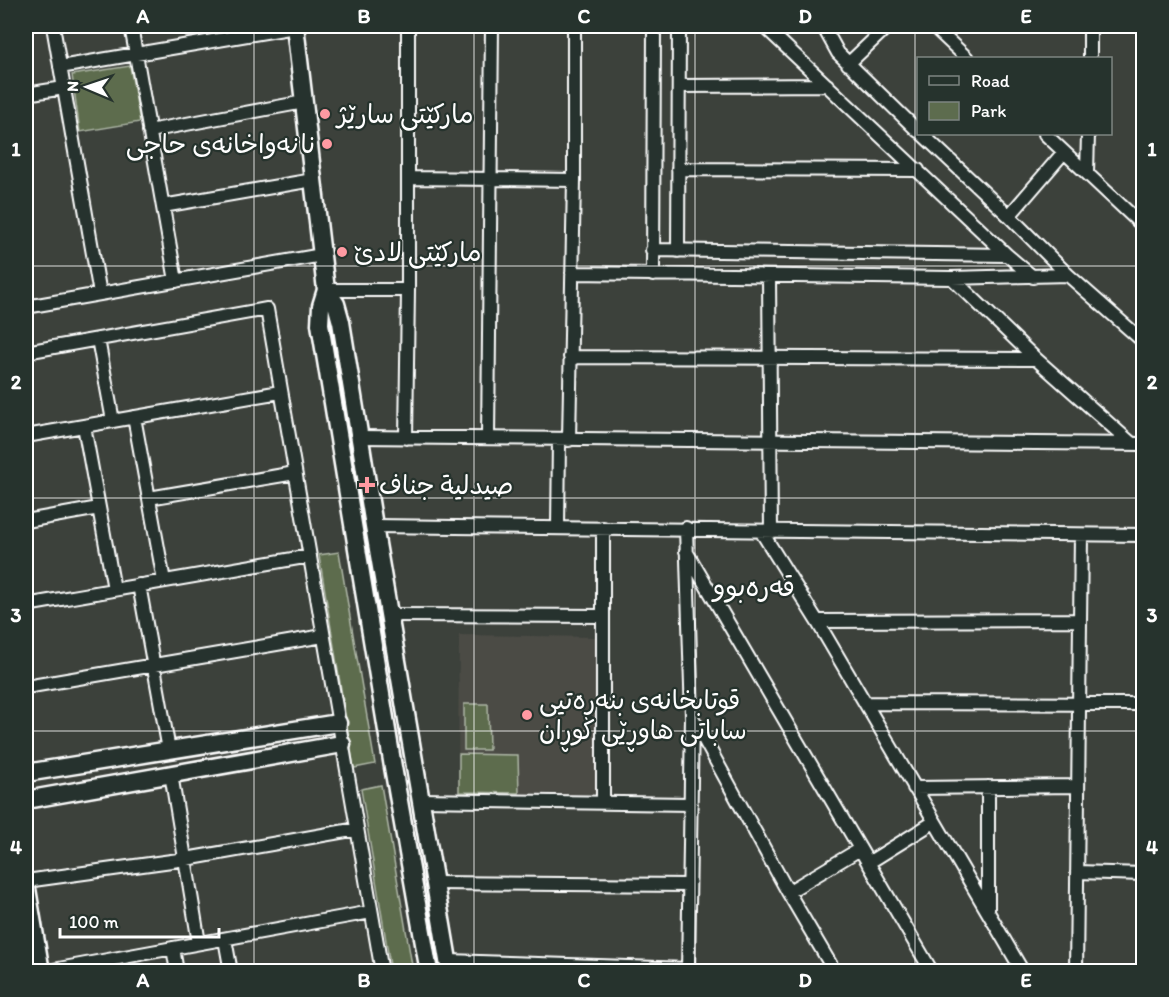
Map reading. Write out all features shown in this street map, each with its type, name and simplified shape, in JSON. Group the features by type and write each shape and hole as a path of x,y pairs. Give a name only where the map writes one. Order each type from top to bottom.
{"street":[{"path":"53,26 100,294"},
{"path":"131,26 176,280"},
{"path":"60,67 295,26 327,290 336,304 342,322 359,437 449,966 688,970 692,717 686,528"},
{"path":"406,438 408,26"},
{"path":"488,438 492,26"},
{"path":"558,528 570,357 574,180 574,26"},
{"path":"653,275 654,26"},
{"path":"678,251 679,26"},
{"path":"764,26 1033,277"},
{"path":"823,26 833,46 848,64 917,129"},
{"path":"848,64 888,26"},
{"path":"933,26 966,57"},
{"path":"1090,26 1090,57"},
{"path":"679,86 826,85"},
{"path":"26,94 63,88"},
{"path":"150,130 304,102"},
{"path":"923,135 1068,275 1143,342"},
{"path":"1046,135 1143,227"},
{"path":"1087,173 1088,135"},
{"path":"1009,216 1065,152"},
{"path":"678,169 918,170"},
{"path":"408,178 574,180"},
{"path":"163,206 314,180"},
{"path":"652,250 1007,255"},
{"path":"26,307 322,255"},
{"path":"572,273 952,278 1068,275"},
{"path":"769,276 770,440 766,532 1023,972"},
{"path":"952,278 1036,359 1138,444"},
{"path":"327,290 408,290"},
{"path":"327,290 321,306 320,324 429,972"},
{"path":"26,352 267,309 382,972"},
{"path":"98,339 113,421"},
{"path":"570,357 1036,359"},
{"path":"26,436 280,392"},
{"path":"134,417 164,581"},
{"path":"84,426 114,589"},
{"path":"359,437 1138,444"},
{"path":"149,498 295,472"},
{"path":"26,521 99,508"},
{"path":"374,526 1143,535"},
{"path":"603,528 603,802"},
{"path":"1076,972 1077,703 1081,535"},
{"path":"686,551 932,972"},
{"path":"26,605 310,556"},
{"path":"140,585 169,750"},
{"path":"389,615 602,616"},
{"path":"817,621 1080,621"},
{"path":"26,687 323,636"},
{"path":"866,703 1143,704"},
{"path":"692,717 834,972"},
{"path":"26,773 338,723"},
{"path":"26,800 342,744"},
{"path":"393,767 414,762"},
{"path":"171,774 199,943"},
{"path":"914,788 1077,786"},
{"path":"988,788 988,910"},
{"path":"421,800 691,804"},
{"path":"868,863 934,822"},
{"path":"357,829 186,859 26,882 41,972 371,912"},
{"path":"788,892 860,849"},
{"path":"1077,872 1143,874"},
{"path":"435,883 689,885"},
{"path":"225,939 231,972"},
{"path":"173,948 177,972"}],"shaded area":[{"name":"قوتابخانەی بنەڕەتیی ساباتی هاوڕێی کوڕان","path":"459,635 596,637 595,794 458,793"}],"green space":[{"path":"130,66 140,122 80,132 72,75"},
{"path":"339,552 375,764 354,768 319,555"},
{"path":"464,704 488,704 489,750 464,750"},
{"path":"459,754 518,755 519,793 459,792"},
{"path":"381,785 413,971 391,971 361,789"}],"place":[{"name":"مارکێتی سارێژ","path":"325,114"},
{"name":"نانەواخانەی حاجی","path":"327,144"},
{"name":"ماركێتی لادێ","path":"342,252"},
{"name":"صيدلية جناف","path":"367,485"},
{"name":"قوتابخانەی بنەڕەتیی ساباتی هاوڕێی کوڕان","path":"527,715"}],"district":[{"name":"قەرەبوو","path":"754,586"}]}
